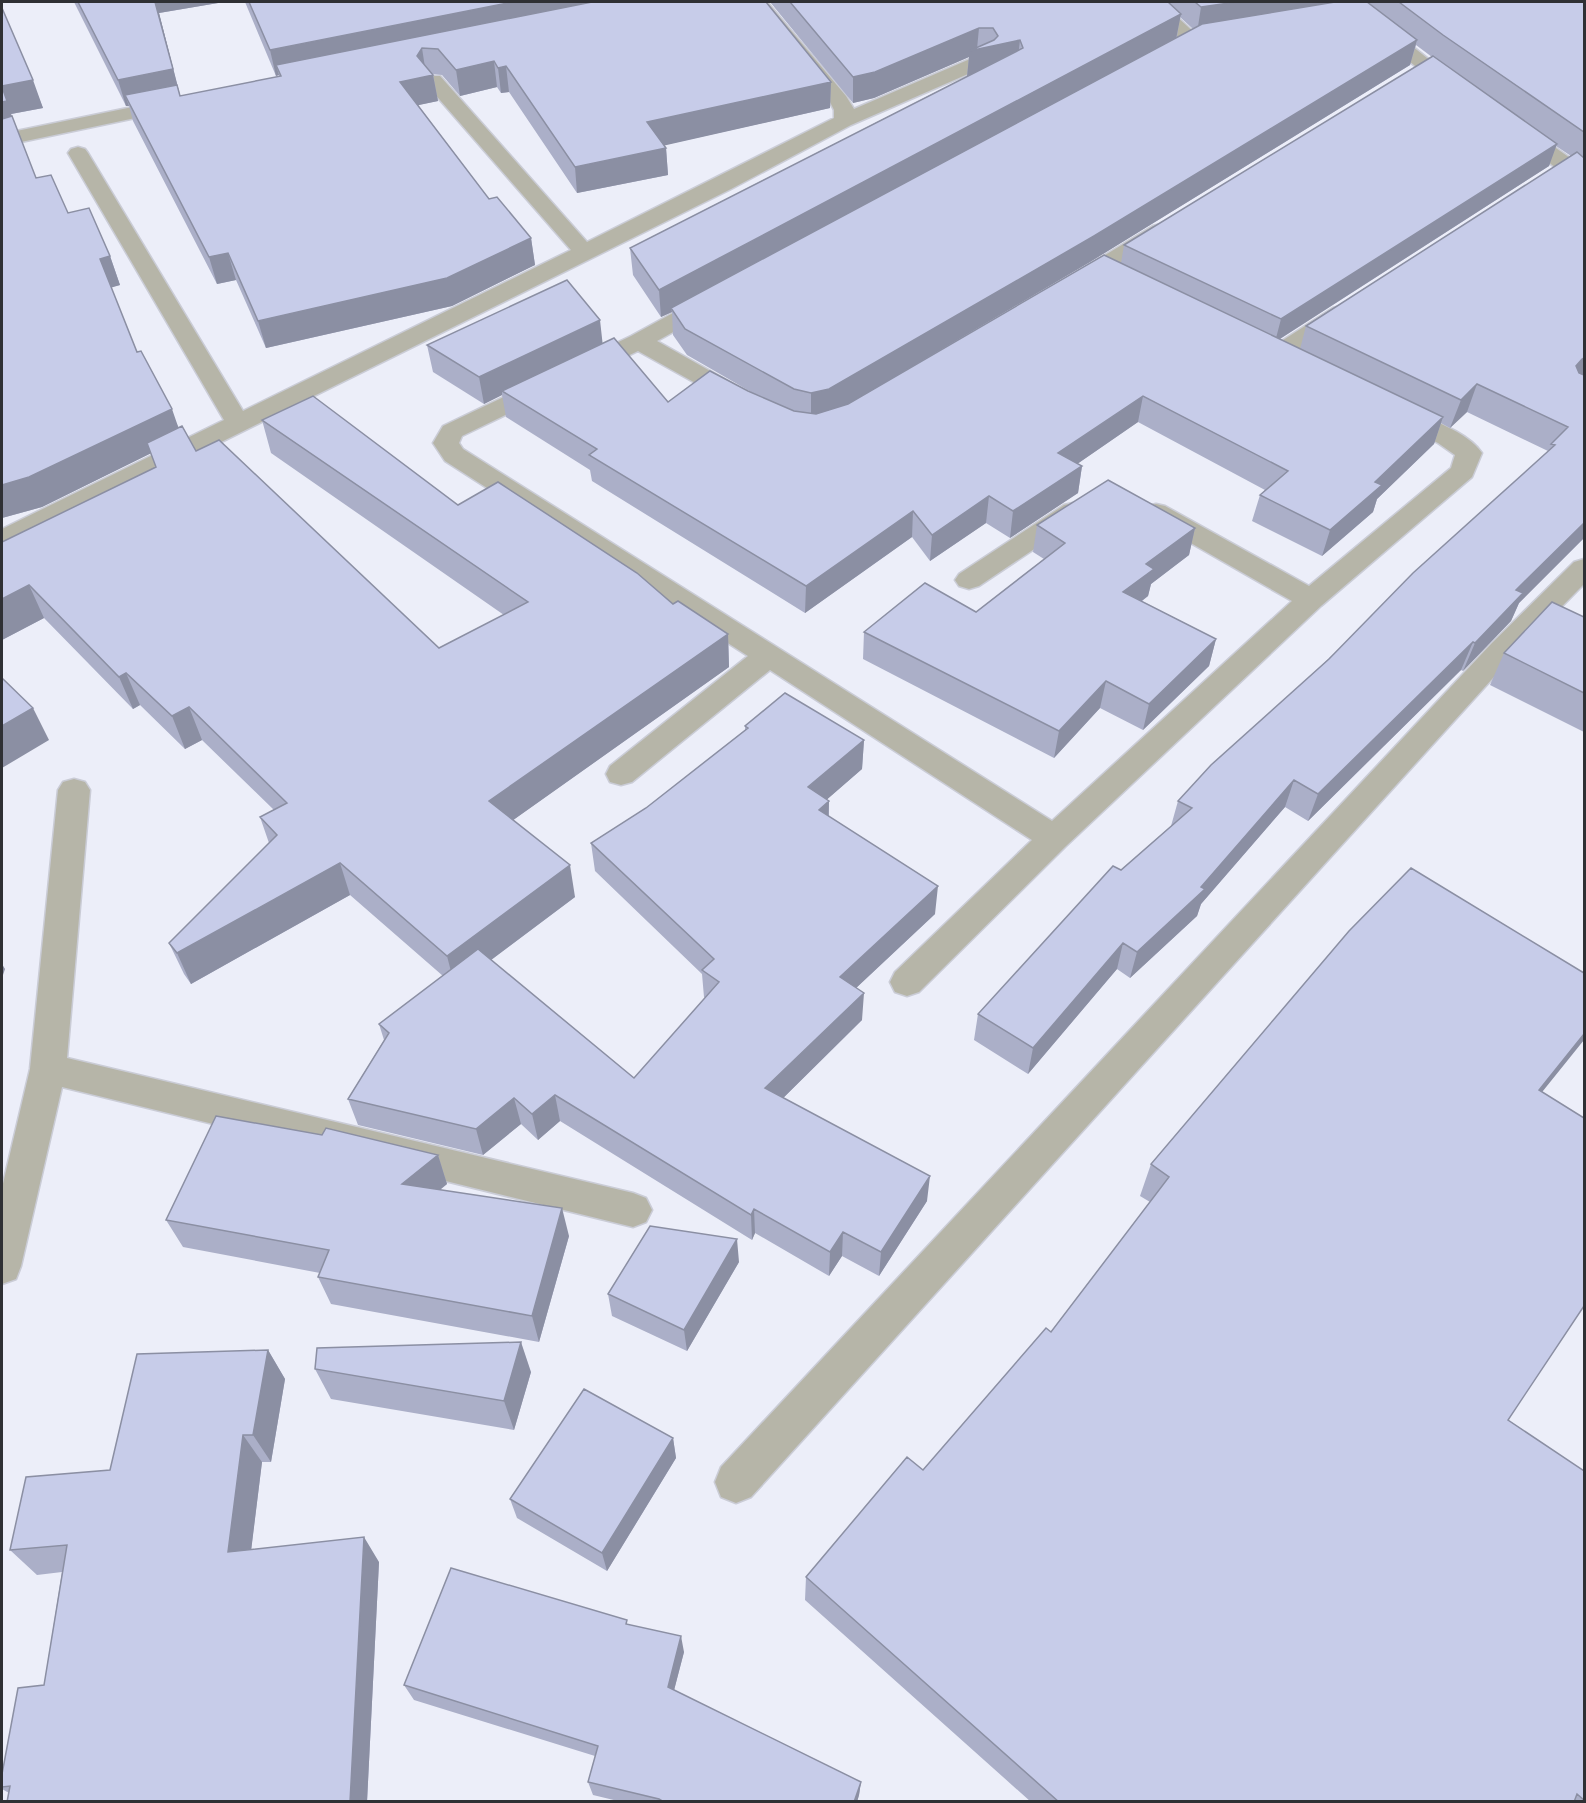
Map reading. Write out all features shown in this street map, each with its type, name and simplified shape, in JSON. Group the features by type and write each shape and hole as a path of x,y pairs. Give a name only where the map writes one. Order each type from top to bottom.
{"street":[{"path":"758,2 839,100 844,110 844,121"},
{"path":"1151,2 1192,40"},
{"path":"1348,10 1446,79"},
{"path":"1140,69 1192,40 1215,37"},
{"path":"2,540 844,121 984,60"},
{"path":"1407,79 1427,66"},
{"path":"433,81 584,252"},
{"path":"2,141 200,99"},
{"path":"1501,118 1576,172"},
{"path":"78,153 238,423"},
{"path":"1548,179 1576,172"},
{"path":"1059,293 1179,220"},
{"path":"1099,269 1130,284"},
{"path":"733,290 639,341 452,431 446,443 454,454 1054,838"},
{"path":"1275,356 1362,299"},
{"path":"639,341 764,411"},
{"path":"906,982 1054,838 1311,599 1463,471 1469,453 1448,438 1372,402"},
{"path":"969,580 1089,500 1098,498"},
{"path":"1131,500 1311,599"},
{"path":"736,1482 1494,659 1584,568"},
{"path":"621,774 768,656"},
{"path":"2,1266 48,1069 74,790"},
{"path":"48,1069 633,1210"}],"building":[{"path":"78,2 155,2 173,69 118,80"},
{"path":"249,2 513,2 270,50"},
{"path":"592,2 766,2 831,82 647,122 666,148 575,167 506,66 498,68 494,61 456,70 438,49 422,48 417,56 433,75 400,82 489,199 497,197 531,238 447,278 258,321 228,253 209,257 125,95 177,85 180,96 281,76 276,65"},
{"path":"790,2 1168,2 1181,14 659,290 630,248 1023,48 1020,40 969,51 998,36 993,28 979,28 875,72 853,77"},
{"path":"1195,2 1236,2 1201,7"},
{"path":"1335,2 1367,2 1417,40 1094,236 829,389 811,393 794,389 685,329 671,308 1202,24"},
{"path":"1399,2 1584,2 1584,132 1443,35"},
{"path":"2,8 33,80 2,86"},
{"path":"1433,56 1557,144 1281,319 1124,245"},
{"path":"2,87 7,101 2,102"},
{"path":"12,116 36,178 51,175 68,213 89,208 110,256 100,259 137,352 141,351 172,409 29,477 2,485 2,119"},
{"path":"1577,152 1584,158 1584,358 1576,366 1579,373 1584,375 1584,523 1516,590 1523,593 1475,643 1473,642 1318,794 1294,780 1201,887 1205,889 1137,952 1123,943 1033,1048 978,1014 1113,866 1121,870 1192,808 1178,801 1211,765 1329,659 1413,573 1555,445 1551,444 1568,427 1477,384 1461,400 1306,326"},
{"path":"1104,255 1443,417 1375,482 1382,485 1330,530 1260,495 1288,471 1143,396 1058,453 1082,466 1013,511 989,496 932,535 913,511 806,586 589,455 597,449 502,391 614,338 668,402 710,371 794,411 816,414 848,404"},
{"path":"567,280 600,320 479,377 427,345"},
{"path":"313,396 458,505 498,482 637,573 673,604 678,601 728,634 489,801 570,865 447,956 340,863 177,953 169,943 277,835 260,817 287,803 189,707 172,716 126,673 119,677 29,585 2,599 2,542 156,467 147,443 182,426 196,451 219,440 439,648 528,602 262,420"},
{"path":"1108,480 1195,528 1146,564 1154,569 1123,592 1216,639 1149,704 1106,681 1059,731 864,632 925,583 976,612 1065,543 1037,525"},
{"path":"1552,602 1584,617 1584,693 1504,653"},
{"path":"2,678 33,708 2,726"},
{"path":"785,693 864,740 808,787 829,801 819,810 938,886 840,977 864,993 765,1088 930,1176 881,1252 843,1232 830,1252 754,1209 751,1215 555,1095 532,1114 514,1098 476,1129 348,1099 389,1033 379,1024 478,949 634,1078 719,982 702,970 714,959 591,843 646,808 748,728 745,726"},
{"path":"1411,868 1584,973 1584,1034 1539,1090 1584,1118 1584,1306 1508,1420 1584,1471 1584,1800 1577,1794 1574,1802 1059,1802 806,1577 907,1457 923,1470 1046,1328 1051,1332 1169,1177 1151,1164 1349,931"},
{"path":"216,1116 322,1135 326,1128 438,1155 402,1184 562,1208 532,1316 318,1277 329,1250 166,1220"},
{"path":"650,1226 737,1239 684,1330 608,1294"},
{"path":"521,1342 504,1401 315,1369 317,1348"},
{"path":"268,1350 253,1435 243,1435 228,1552 364,1537 350,1802 7,1802 10,1786 2,1787 2,1774 18,1688 44,1685 67,1545 10,1550 26,1477 110,1470 137,1354"},
{"path":"584,1389 673,1438 602,1553 510,1499"},
{"path":"451,1568 627,1620 626,1624 681,1636 668,1687 861,1782 854,1802 664,1802 588,1782 598,1746 404,1685"}]}
